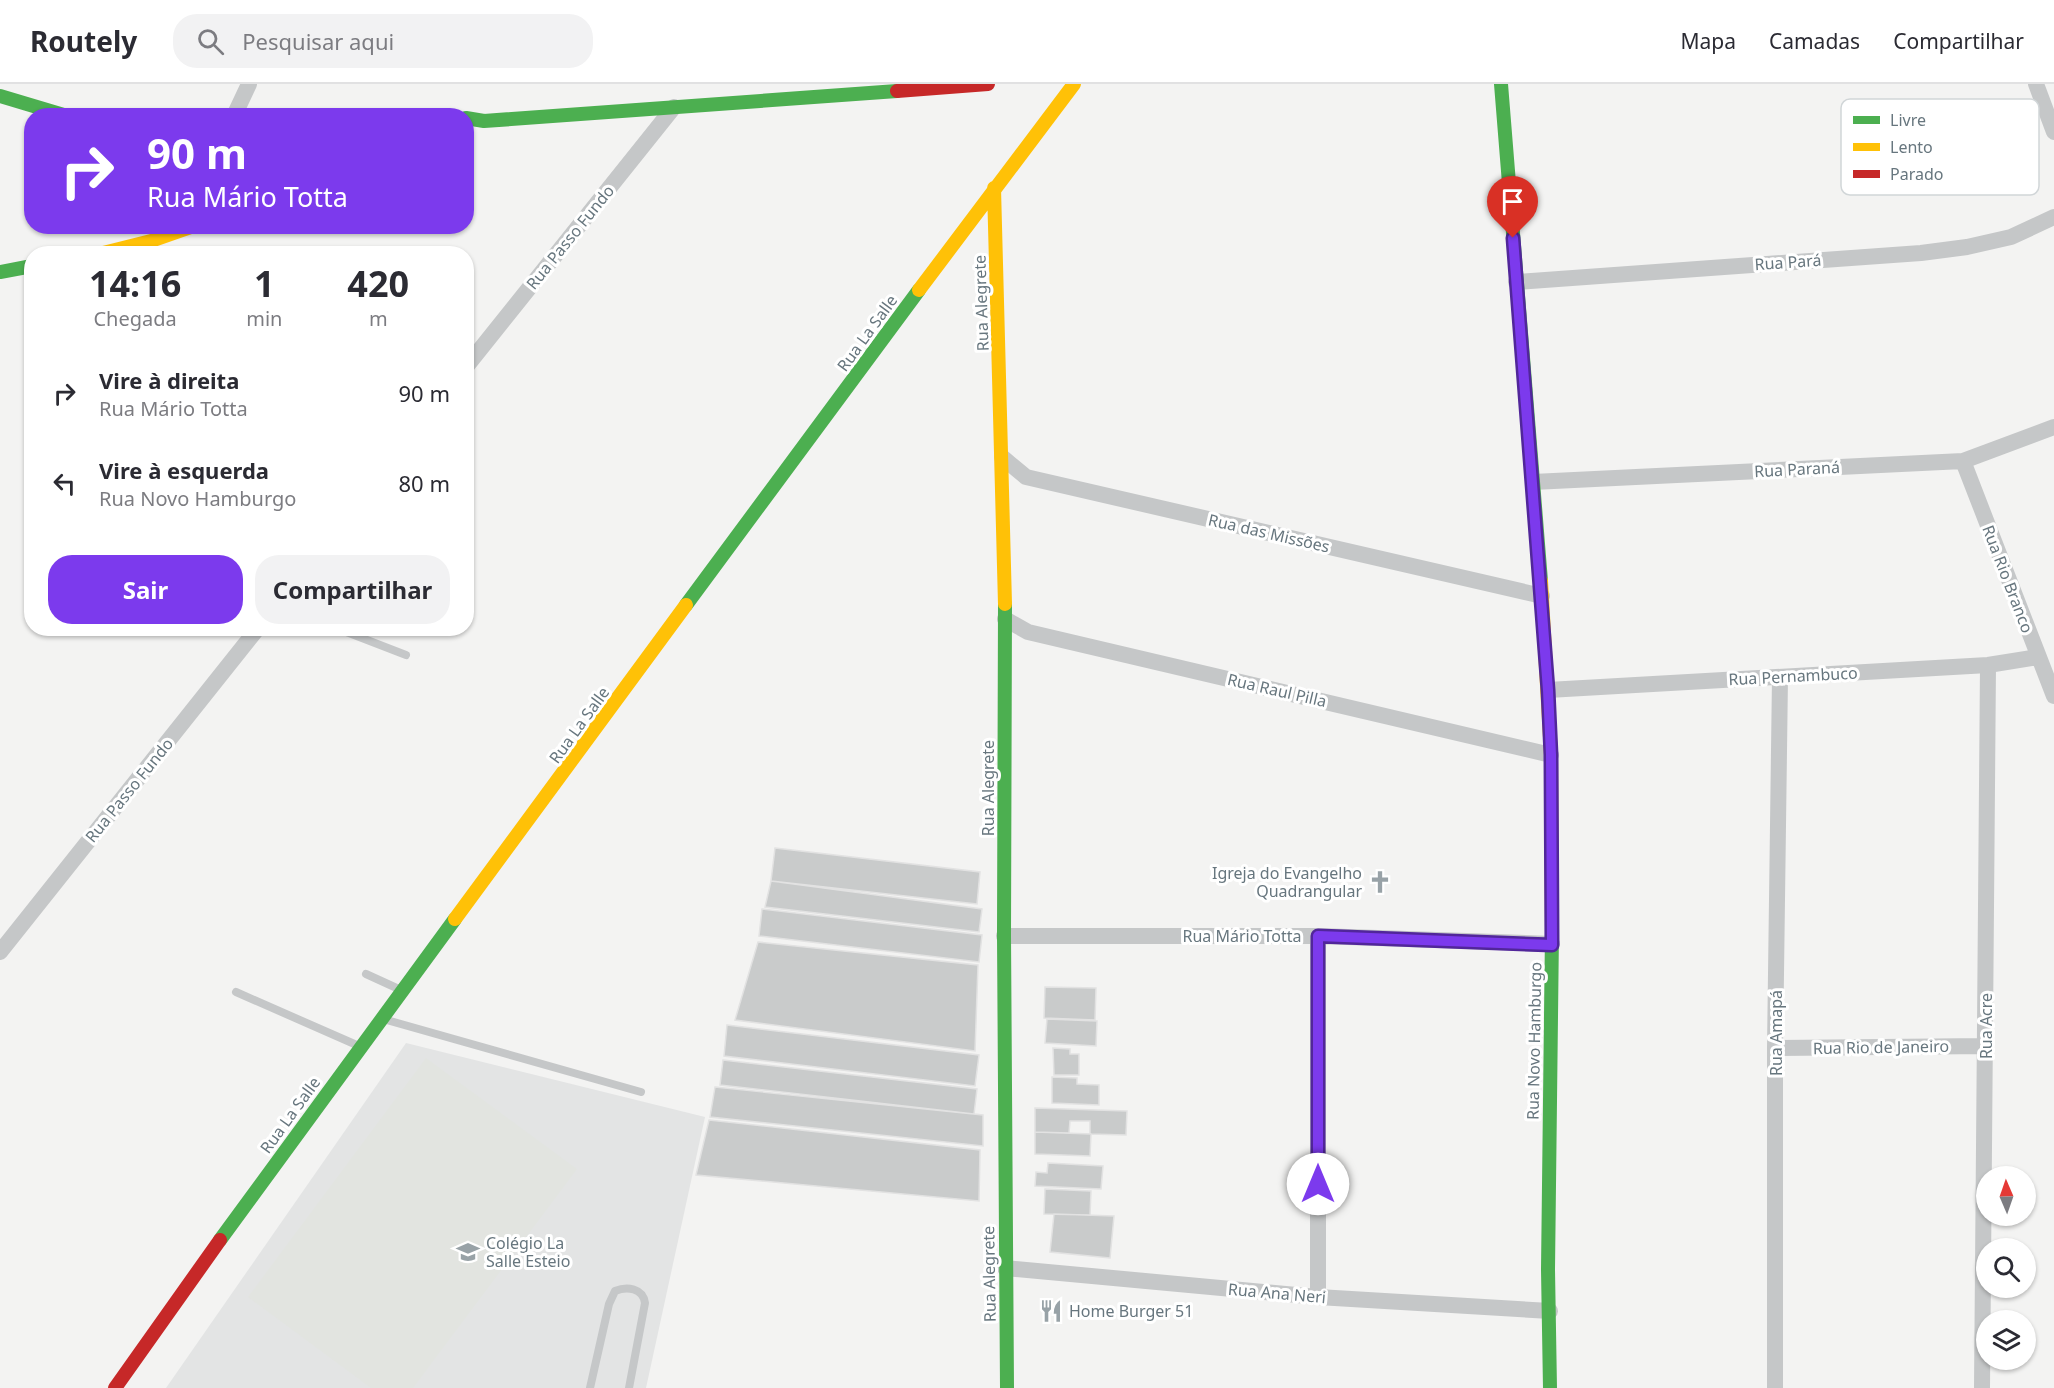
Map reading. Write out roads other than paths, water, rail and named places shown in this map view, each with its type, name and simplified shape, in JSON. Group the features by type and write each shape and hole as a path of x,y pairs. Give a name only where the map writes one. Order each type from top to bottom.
{"street":[{"path":"238,108 249,84"},
{"path":"474,119 484,121 988,84"},
{"name":"Rua La Salle","path":"115,1388 274,1165 994,188 1074,84"},
{"name":"Rua Novo Hamburgo","path":"1501,84 1542,596 1551,755 1552,945 1548,1270 1550,1388"},
{"path":"2036,84 2054,132"},
{"path":"0,96 41,108"},
{"name":"Rua Passo Fundo","path":"474,358 674,107"},
{"path":"474,126 484,121"},
{"name":"Rua Alegrete","path":"994,188 1005,619 1004,936 1007,1388"},
{"name":"Rua Pará","path":"1516,282 1967,247 2011,237 2054,217"},
{"path":"131,246 171,234"},
{"path":"0,272 24,268"},
{"name":"Rua Paraná","path":"1533,482 1963,461 2054,427"},
{"name":"Rua das Missões","path":"1002,457 1026,477 1542,596"},
{"name":"Rua Rio Branco","path":"1963,461 2054,696"},
{"name":"Rua Raul Pilla","path":"1005,619 1028,632 1551,755"},
{"name":"Rua Passo Fundo","path":"0,952 252,636"},
{"name":"Rua Pernambuco","path":"1548,690 1988,665 2038,657"},
{"name":"Rua Acre","path":"1982,1388 1988,665"},
{"name":"Rua Amapá","path":"1775,1388 1775,1048 1780,677"},
{"name":"Rua Mário Totta","path":"1004,936 1318,936 1552,945"},
{"path":"1318,936 1318,1297"},
{"name":"Rua Rio de Janeiro","path":"1775,1048 1986,1046"},
{"name":"Rua Ana Neri","path":"1005,1268 1318,1297 1550,1311"}],"lane":[{"path":"357,636 406,655"},
{"path":"366,974 403,991"},
{"path":"236,992 361,1047"},
{"path":"382,1019 641,1092"},
{"path":"590,1388 609,1304 615,1291 622,1287 639,1291 644,1295 645,1303 629,1388"}],"place":[{"name":"Igreja do Evangelho Quadrangular","path":"1380,882"},
{"name":"Colégio La Salle Esteio","path":"468,1252"},
{"name":"Home Burger 51","path":"1051,1311"}]}
